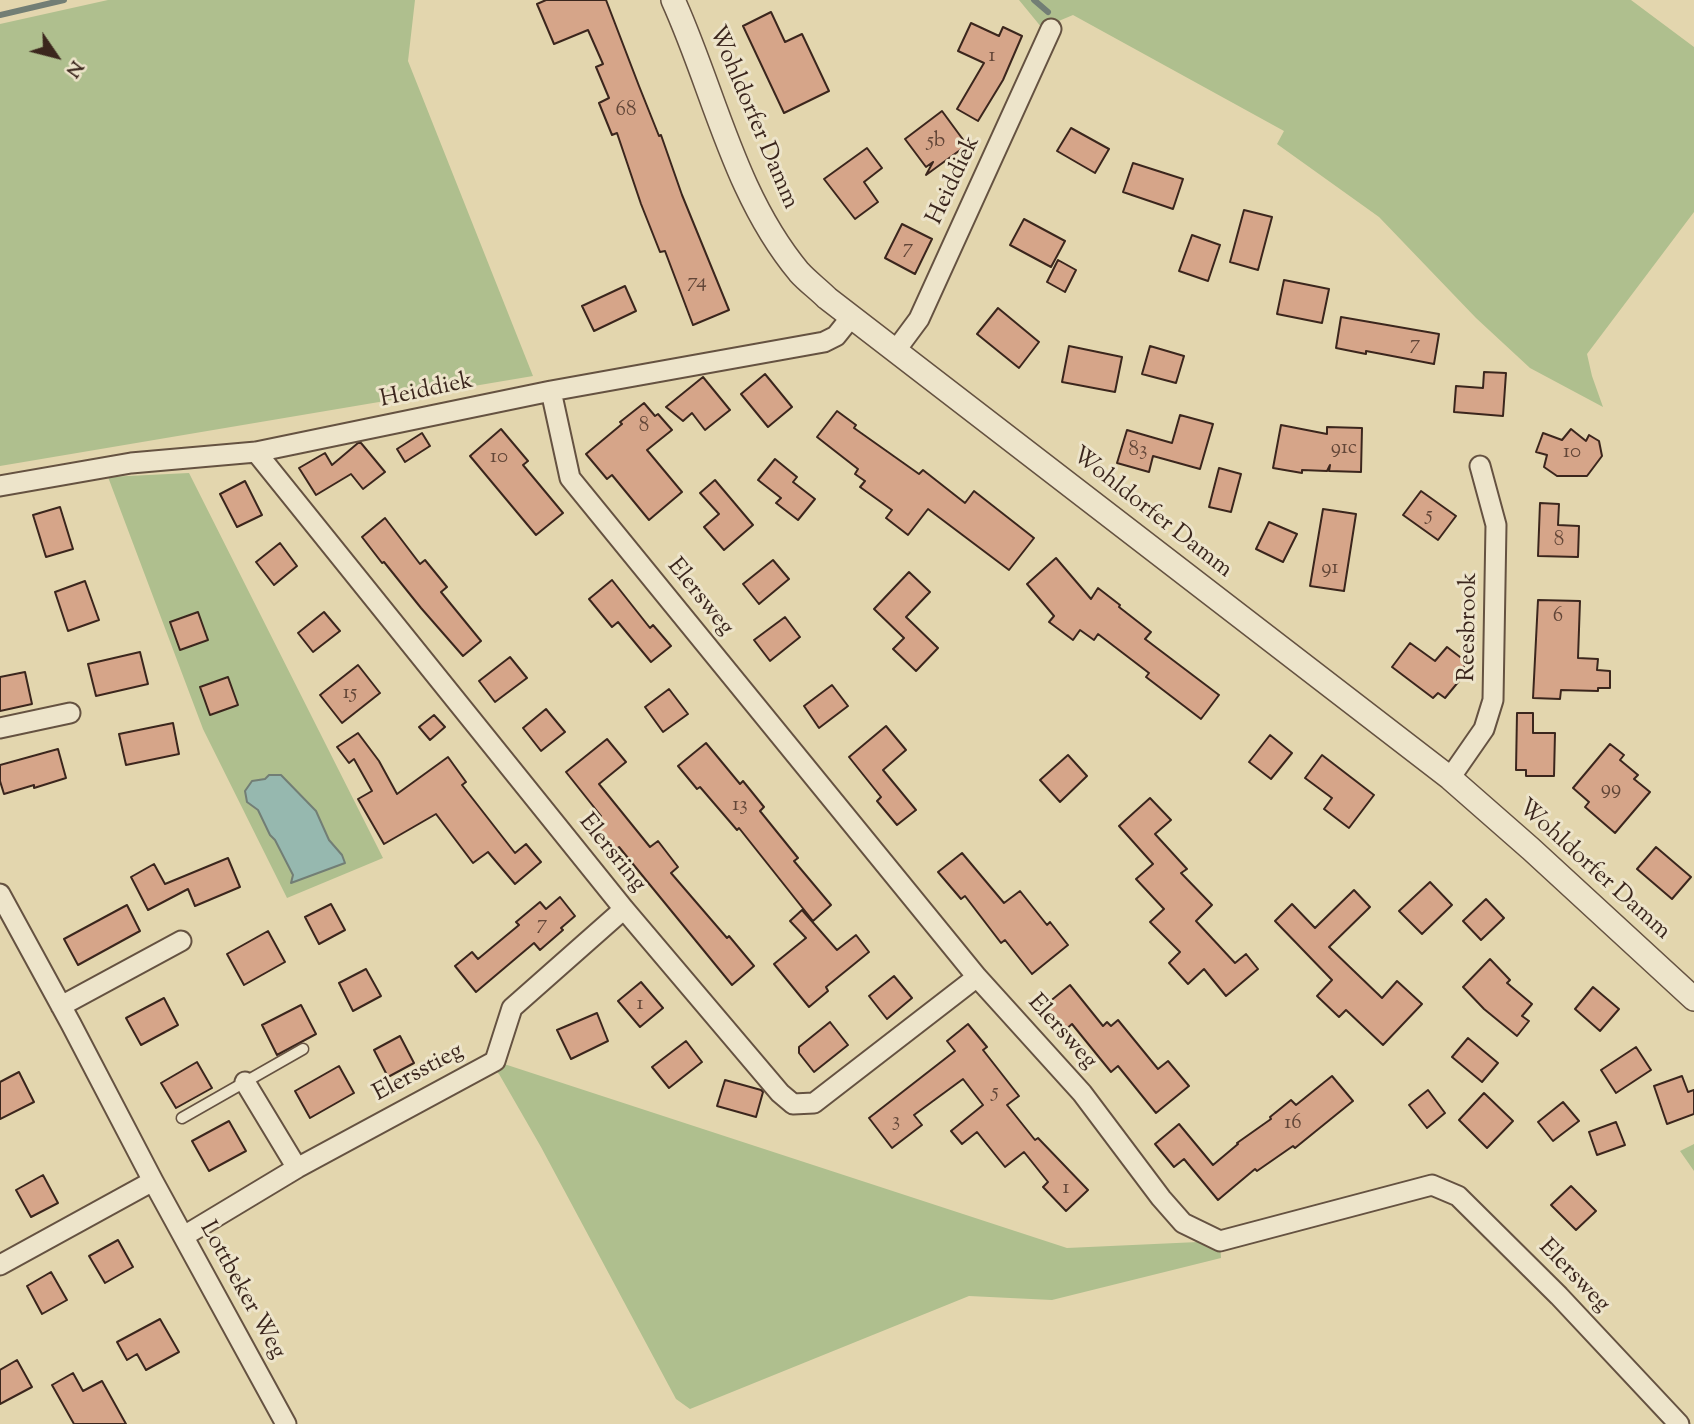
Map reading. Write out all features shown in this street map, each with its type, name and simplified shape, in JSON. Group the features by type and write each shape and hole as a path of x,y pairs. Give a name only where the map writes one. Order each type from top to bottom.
{"street":[{"name":"Wohldorfer Damm","path":"673,0 734,158 763,220 800,272 827,298 1450,778 1694,999"},
{"name":"Heiddiek","path":"896,350 919,319 1051,29"},
{"name":"Heiddiek","path":"0,486 131,463 256,452 551,391 824,342 836,336 852,316"},
{"name":"Elersweg","path":"551,391 570,478 977,977 1082,1093 1183,1223 1220,1241 1432,1185 1458,1196 1559,1296 1679,1424"},
{"name":"Elersring","path":"256,452 624,909 779,1093 793,1104 814,1103 977,977"},
{"name":"Reesbrook","path":"1450,778 1484,729 1493,700 1496,525 1480,466"},
{"path":"0,728 71,713"},
{"name":"Lottbeker Weg","path":"0,894 286,1424"},
{"name":"Elersstieg","path":"184,1236 297,1168 495,1061 512,1008 624,909"},
{"path":"61,1006 181,941"},
{"path":"245,1082 297,1168"},
{"path":"0,1265 153,1181"}],"lane":[{"path":"182,1118 303,1049"}],"green space":[{"path":"108,0 415,0 408,61 533,376 0,466 0,24"},
{"path":"1019,0 1631,0 1694,47 1694,212 1587,354 1603,407 1530,368 1476,318 1379,217 1277,144 1284,131 1073,15 1042,28"},
{"path":"189,473 383,858 287,898 203,729 108,477"},
{"path":"495,1061 1067,1248 1220,1241 1221,1258 1052,1300 969,1296 690,1409 676,1399 541,1147 499,1074 489,1064"},
{"path":"1694,1144 1694,1171 1680,1151"}],"water":[{"path":"269,775 281,775 316,811 329,840 342,855 345,863 291,883 293,875 275,840 258,810 247,802 245,791 252,781 265,779"}],"building":[{"path":"546,0 606,0 729,310 693,325 665,251 660,252 641,204 617,133 612,135 599,103 609,98 596,67 603,64 588,30 554,44 537,4"},
{"path":"771,12 785,42 802,34 829,91 784,113 743,26"},
{"path":"971,23 999,36 1003,27 1022,36 1003,80 978,121 957,109 984,63 958,51"},
{"path":"942,111 967,145 926,175 933,162 926,167 905,139"},
{"path":"1071,128 1109,149 1095,173 1057,151"},
{"path":"867,148 882,168 864,182 878,202 855,219 824,179"},
{"path":"1133,163 1183,179 1173,209 1123,192"},
{"path":"1244,210 1272,217 1258,270 1230,262"},
{"path":"1024,219 1065,241 1051,267 1010,245"},
{"path":"902,224 932,239 915,274 885,258"},
{"path":"1192,235 1220,245 1208,281 1179,271"},
{"path":"1058,260 1076,270 1065,292 1047,282"},
{"path":"1284,280 1329,289 1322,323 1277,314"},
{"path":"625,286 636,311 594,331 582,306"},
{"path":"998,308 1039,342 1019,368 977,334"},
{"path":"1341,317 1439,334 1434,364 1336,348"},
{"path":"1069,346 1122,357 1115,392 1062,382"},
{"path":"1150,346 1184,356 1176,383 1142,374"},
{"path":"1484,372 1506,373 1503,416 1454,412 1456,386 1483,388"},
{"path":"765,374 792,407 768,427 741,394"},
{"path":"703,377 730,410 705,430 692,413 683,421 666,407"},
{"path":"644,403 672,430 647,450 682,492 649,520 612,475 607,479 586,454"},
{"path":"837,411 856,425 854,428 919,474 923,470 965,503 974,491 1034,538 1009,570 928,509 908,535 886,518 892,510 860,487 865,481 855,474 858,469 817,437"},
{"path":"1180,415 1213,424 1200,469 1153,456 1149,472 1117,463 1127,430 1172,443"},
{"path":"1281,425 1327,434 1327,427 1362,428 1361,472 1329,471 1330,465 1327,471 1302,470 1302,473 1273,468"},
{"path":"501,429 528,461 523,465 563,513 536,535 470,456"},
{"path":"1571,429 1586,441 1589,435 1599,441 1602,456 1587,476 1557,476 1544,467 1547,455 1536,452 1543,433 1562,440"},
{"path":"422,433 430,446 405,462 397,449"},
{"path":"361,443 385,472 363,489 351,474 316,495 299,468 325,453 332,465"},
{"path":"775,459 797,477 793,482 815,499 798,520 776,503 781,498 758,480"},
{"path":"1219,468 1241,474 1231,512 1209,507"},
{"path":"715,480 753,525 724,550 704,527 719,514 700,493"},
{"path":"245,481 262,515 237,527 220,494"},
{"path":"1421,491 1456,516 1438,540 1403,515"},
{"path":"1540,503 1559,504 1558,525 1579,526 1578,557 1538,556"},
{"path":"60,507 73,549 46,557 33,515"},
{"path":"1323,509 1356,514 1344,591 1310,586"},
{"path":"385,518 420,564 425,560 447,587 441,592 481,641 463,656 362,537"},
{"path":"1269,522 1297,534 1283,562 1256,549"},
{"path":"280,543 297,566 274,585 256,562"},
{"path":"1056,558 1091,599 1098,588 1151,632 1145,639 1219,695 1201,719 1146,677 1149,673 1098,634 1094,640 1080,630 1073,640 1049,622 1054,616 1027,584"},
{"path":"773,560 789,579 759,604 743,584"},
{"path":"909,572 930,592 906,617 938,648 916,671 893,649 904,638 874,609"},
{"path":"612,580 650,628 653,625 671,646 651,662 618,622 612,627 589,599"},
{"path":"85,581 99,620 68,631 55,592"},
{"path":"1538,600 1580,601 1578,658 1598,659 1597,670 1610,671 1610,688 1598,688 1598,691 1561,690 1560,699 1533,698"},
{"path":"198,612 208,640 180,650 170,622"},
{"path":"324,612 340,631 313,652 298,633"},
{"path":"785,617 800,637 770,661 754,640"},
{"path":"1410,643 1435,661 1447,647 1464,660 1464,675 1445,698 1438,693 1433,698 1392,667"},
{"path":"140,652 148,684 96,696 88,664"},
{"path":"510,657 527,678 495,702 479,681"},
{"path":"358,665 380,693 342,723 320,695"},
{"path":"25,672 32,704 0,711 0,677"},
{"path":"228,677 238,705 210,715 200,687"},
{"path":"832,685 848,706 819,728 804,706"},
{"path":"669,689 688,714 663,732 645,707"},
{"path":"546,709 565,732 541,751 523,728"},
{"path":"1517,713 1533,713 1533,733 1555,733 1554,776 1526,776 1526,770 1516,770"},
{"path":"434,715 445,727 430,740 419,727"},
{"path":"173,723 179,754 126,765 119,734"},
{"path":"886,726 906,750 883,770 916,810 897,825 877,801 881,797 849,757"},
{"path":"358,733 379,761 397,794 448,757 466,782 462,785 515,853 526,844 541,862 515,884 488,852 473,863 436,814 384,844 358,799 372,791 354,759 349,763 337,747"},
{"path":"1270,735 1292,753 1271,779 1249,762"},
{"path":"607,739 626,762 599,784 650,847 658,841 678,867 671,873 754,966 732,985 619,847 615,850 593,822 601,816 566,772"},
{"path":"706,743 740,784 743,781 764,807 760,811 798,858 794,861 831,905 813,921 739,828 737,830 678,766"},
{"path":"1610,744 1624,755 1620,760 1638,775 1634,779 1650,792 1615,833 1585,807 1589,802 1573,788"},
{"path":"58,749 66,778 4,794 0,781 0,765"},
{"path":"1068,755 1087,776 1060,802 1040,780"},
{"path":"1322,755 1374,795 1349,828 1324,809 1332,798 1305,778"},
{"path":"1150,798 1171,820 1155,834 1187,869 1181,873 1212,905 1196,921 1235,963 1246,954 1258,969 1226,996 1204,969 1188,984 1169,963 1180,952 1150,922 1164,909 1136,879 1153,864 1119,826"},
{"path":"1656,847 1691,877 1672,899 1637,869"},
{"path":"962,853 1004,903 1020,891 1047,925 1050,922 1068,945 1032,974 1005,940 1001,943 965,896 961,899 938,872"},
{"path":"228,858 240,887 195,906 188,889 148,910 131,877 154,864 165,884"},
{"path":"1430,882 1452,905 1422,934 1399,911"},
{"path":"1354,890 1370,907 1329,947 1382,998 1397,981 1422,1004 1383,1045 1346,1010 1339,1017 1317,996 1332,980 1275,921 1292,904 1315,928"},
{"path":"560,897 575,916 561,928 563,930 540,950 534,943 476,992 455,966 472,952 478,959 519,925 516,922 540,902 546,909"},
{"path":"1486,899 1504,918 1481,940 1463,921"},
{"path":"331,904 345,930 319,944 305,917"},
{"path":"127,905 140,931 78,965 64,939"},
{"path":"802,910 837,950 856,935 869,952 826,987 828,991 809,1007 774,964 806,938 790,921"},
{"path":"268,931 285,962 244,985 227,954"},
{"path":"1490,959 1510,980 1507,983 1532,1004 1522,1016 1529,1021 1517,1036 1484,1009 1463,987"},
{"path":"366,969 381,996 353,1011 339,983"},
{"path":"894,976 912,998 887,1019 869,996"},
{"path":"641,982 663,1008 640,1027 618,1001"},
{"path":"1070,985 1103,1026 1107,1022 1111,1026 1118,1020 1158,1069 1168,1061 1189,1086 1156,1113 1118,1066 1111,1072 1072,1024 1063,1032 1043,1007"},
{"path":"1593,987 1619,1009 1600,1031 1575,1009"},
{"path":"164,998 178,1025 141,1045 126,1018"},
{"path":"301,1005 316,1034 277,1055 262,1025"},
{"path":"597,1013 608,1041 571,1059 557,1030"},
{"path":"830,1022 848,1045 814,1072 799,1053 799,1047"},
{"path":"968,1024 987,1047 983,1050 1019,1096 1007,1105 1035,1140 1038,1138 1088,1190 1066,1211 1043,1187 1048,1182 1024,1152 1005,1167 977,1132 962,1144 951,1131 983,1105 963,1079 914,1115 922,1125 892,1148 869,1118 955,1051 947,1041"},
{"path":"400,1036 414,1063 388,1077 374,1050"},
{"path":"1468,1038 1498,1063 1482,1082 1452,1057"},
{"path":"686,1041 702,1062 669,1088 652,1067"},
{"path":"1636,1047 1651,1070 1616,1093 1601,1070"},
{"path":"197,1062 212,1088 176,1108 161,1083"},
{"path":"339,1066 354,1093 310,1118 295,1091"},
{"path":"19,1072 34,1102 0,1119 0,1082"},
{"path":"1332,1076 1353,1101 1295,1148 1293,1146 1257,1171 1255,1169 1218,1200 1184,1159 1174,1167 1155,1144 1179,1124 1213,1165 1291,1100 1296,1105"},
{"path":"1682,1076 1688,1092 1694,1090 1694,1114 1667,1124 1654,1086"},
{"path":"725,1080 763,1092 756,1117 717,1106"},
{"path":"1428,1090 1445,1113 1427,1128 1409,1105"},
{"path":"1484,1093 1513,1121 1487,1148 1459,1120"},
{"path":"1563,1102 1579,1121 1553,1141 1538,1122"},
{"path":"229,1121 246,1151 209,1171 192,1141"},
{"path":"1616,1122 1625,1145 1597,1155 1589,1132"},
{"path":"43,1175 58,1203 31,1217 16,1190"},
{"path":"1571,1186 1596,1211 1576,1230 1551,1205"},
{"path":"118,1240 133,1267 105,1283 89,1256"},
{"path":"51,1272 67,1300 42,1314 27,1286"},
{"path":"160,1319 179,1352 146,1370 137,1354 127,1360 117,1342"},
{"path":"17,1360 32,1387 0,1404 0,1370"},
{"path":"73,1373 83,1391 102,1381 126,1424 74,1424 52,1385"}],"waterway":[{"path":"0,15 64,0"},
{"path":"1034,0 1048,12"}]}
